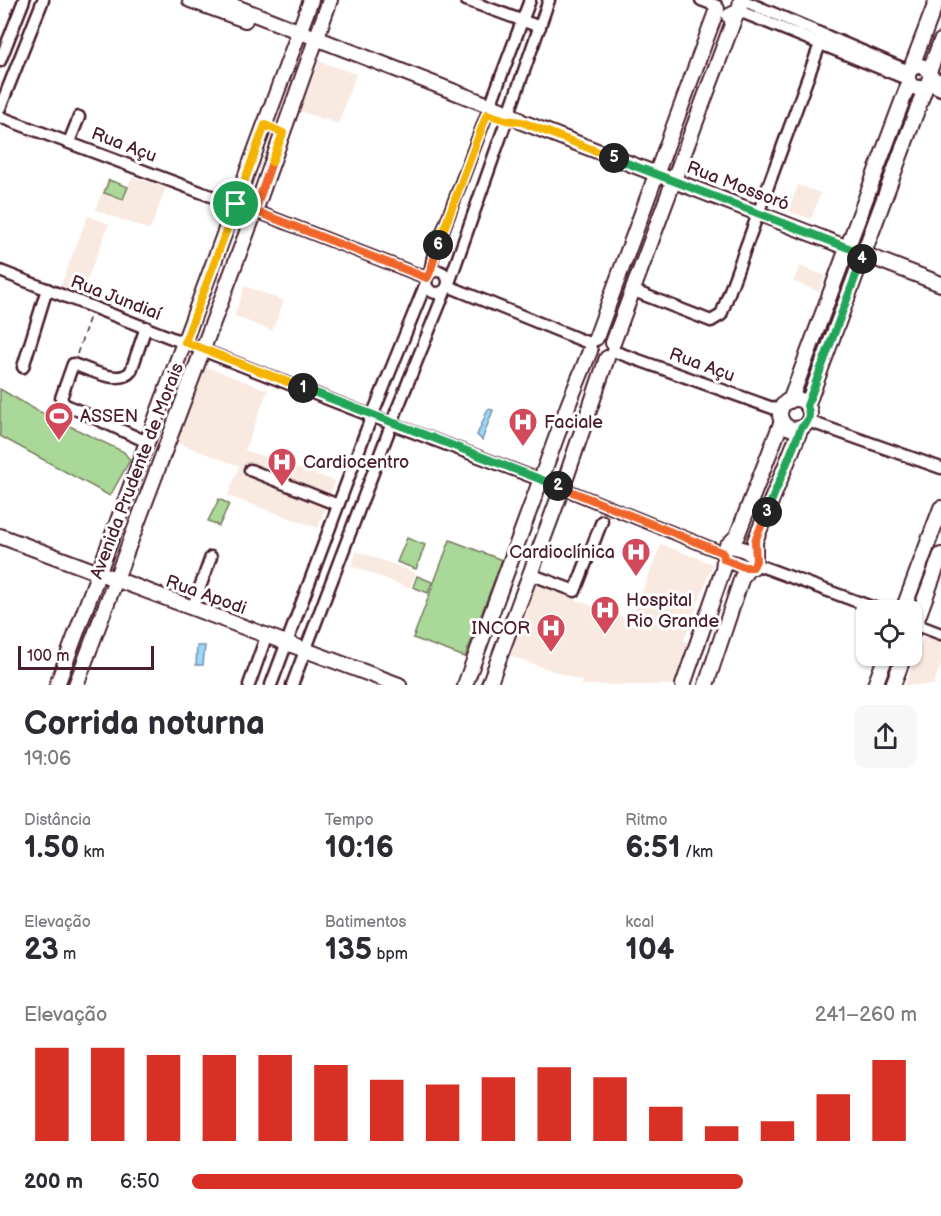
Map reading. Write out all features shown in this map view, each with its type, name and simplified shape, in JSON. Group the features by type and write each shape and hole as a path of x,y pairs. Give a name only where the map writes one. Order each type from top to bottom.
{"main road":[{"name":"Rua Mossoró","path":"190,0 298,34"},
{"name":"Rua Mossoró","path":"218,0 315,42 941,284"},
{"name":"Avenida Prudente de Morais","path":"57,685 310,0"},
{"name":"Avenida Prudente de Morais","path":"76,685 114,580 158,477 330,0"},
{"path":"683,685 723,570 724,553 737,536 848,248 937,0"},
{"path":"717,5 725,16 740,6"},
{"path":"465,685 717,5"},
{"path":"489,685 506,650 508,634 611,350 740,6"},
{"path":"706,685 744,573 753,563 755,541 806,418 864,254 932,81 941,41"},
{"path":"909,75 923,67 932,81"},
{"path":"909,75 914,88 932,81"},
{"path":"265,125 283,133"},
{"path":"627,250 646,258"},
{"path":"592,344 605,337 611,350"},
{"path":"592,344 599,359 611,350"},
{"path":"784,411 800,400 806,418"},
{"path":"569,403 590,411"},
{"path":"784,411 792,429 806,418"},
{"path":"907,600 941,508"},
{"name":"Rua Apodi","path":"0,536 399,685"},
{"path":"724,553 747,551 753,563"},
{"path":"922,603 941,555"},
{"path":"512,560 531,571"},
{"path":"488,625 508,634"},
{"path":"699,639 719,646"},
{"path":"875,685 882,666"},
{"path":"893,685 900,666"}],"street":[{"path":"0,60 24,0"},
{"path":"0,108 43,0"},
{"path":"466,0 540,27"},
{"path":"271,685 372,415 428,278 433,257 530,0"},
{"path":"292,685 447,286 549,0"},
{"path":"701,0 717,5"},
{"path":"740,6 909,75"},
{"path":"16,21 33,28"},
{"path":"634,291 711,321 721,315 822,40"},
{"name":"Rua Açu","path":"0,117 236,204"},
{"path":"69,141 79,117"},
{"path":"255,211 428,278 441,271 447,276 447,286"},
{"name":"Rua Jundiaí","path":"0,271 392,424 541,479 724,553"},
{"path":"428,278 429,290 436,293 447,286"},
{"path":"447,286 592,344"},
{"path":"23,367 47,289"},
{"path":"146,327 131,371 127,375 117,378 73,364 61,398 62,403 147,442"},
{"name":"Rua Açu","path":"611,350 784,411"},
{"path":"806,418 941,468"},
{"path":"250,470 338,505"},
{"path":"531,571 575,591 602,521"},
{"path":"329,531 348,538"},
{"path":"192,609 211,557"},
{"path":"753,563 856,601"},
{"path":"922,629 941,634"},
{"path":"249,685 266,637"}],"path":[{"path":"73,364 90,317"}],"shaded area":[{"path":"319,61 356,74 338,124 300,111"},
{"path":"133,177 166,188 150,230 95,210 107,180 127,187"},
{"path":"798,185 821,193 811,219 788,211"},
{"path":"88,216 109,224 82,293 60,287"},
{"path":"800,266 825,276 819,292 793,281"},
{"path":"245,286 284,301 272,331 234,316"},
{"path":"204,366 268,390 245,450 335,481 318,528 228,496 239,466 175,442"},
{"path":"661,544 713,564 684,640 689,643 674,685 581,685 582,681 508,655 534,584 631,620"},
{"path":"357,551 416,573 410,588 351,566"},
{"path":"924,636 941,642 941,665 933,685 905,685 912,666 922,666"}],"green space":[{"path":"109,180 128,187 123,199 104,193"},
{"name":"ASSEN","path":"0,389 36,410 124,452 130,460 110,496 0,436"},
{"path":"219,499 229,504 219,526 208,521"},
{"path":"407,538 425,545 416,569 397,562"},
{"path":"450,540 502,560 465,657 413,638"},
{"path":"417,576 432,582 428,593 413,587"}],"water":[{"path":"488,409 493,410 482,440 477,435"},
{"path":"197,646 205,646 203,665 196,665"}],"place":[{"name":"ASSEN","path":"59,442"},
{"name":"Faciale","path":"523,448"},
{"name":"Cardiocentro","path":"282,488"},
{"name":"Cardioclínica","path":"636,578"},
{"name":"Hospital Rio Grande","path":"605,636"},
{"name":"INCOR","path":"551,654"}],"route":[{"path":"487,114 522,122 864,254 807,406 810,416 806,425 801,428 755,541 756,561 753,567 739,566 724,559 723,553 608,506 185,342 236,204 265,125 283,133 255,211 427,278 487,114"}]}
